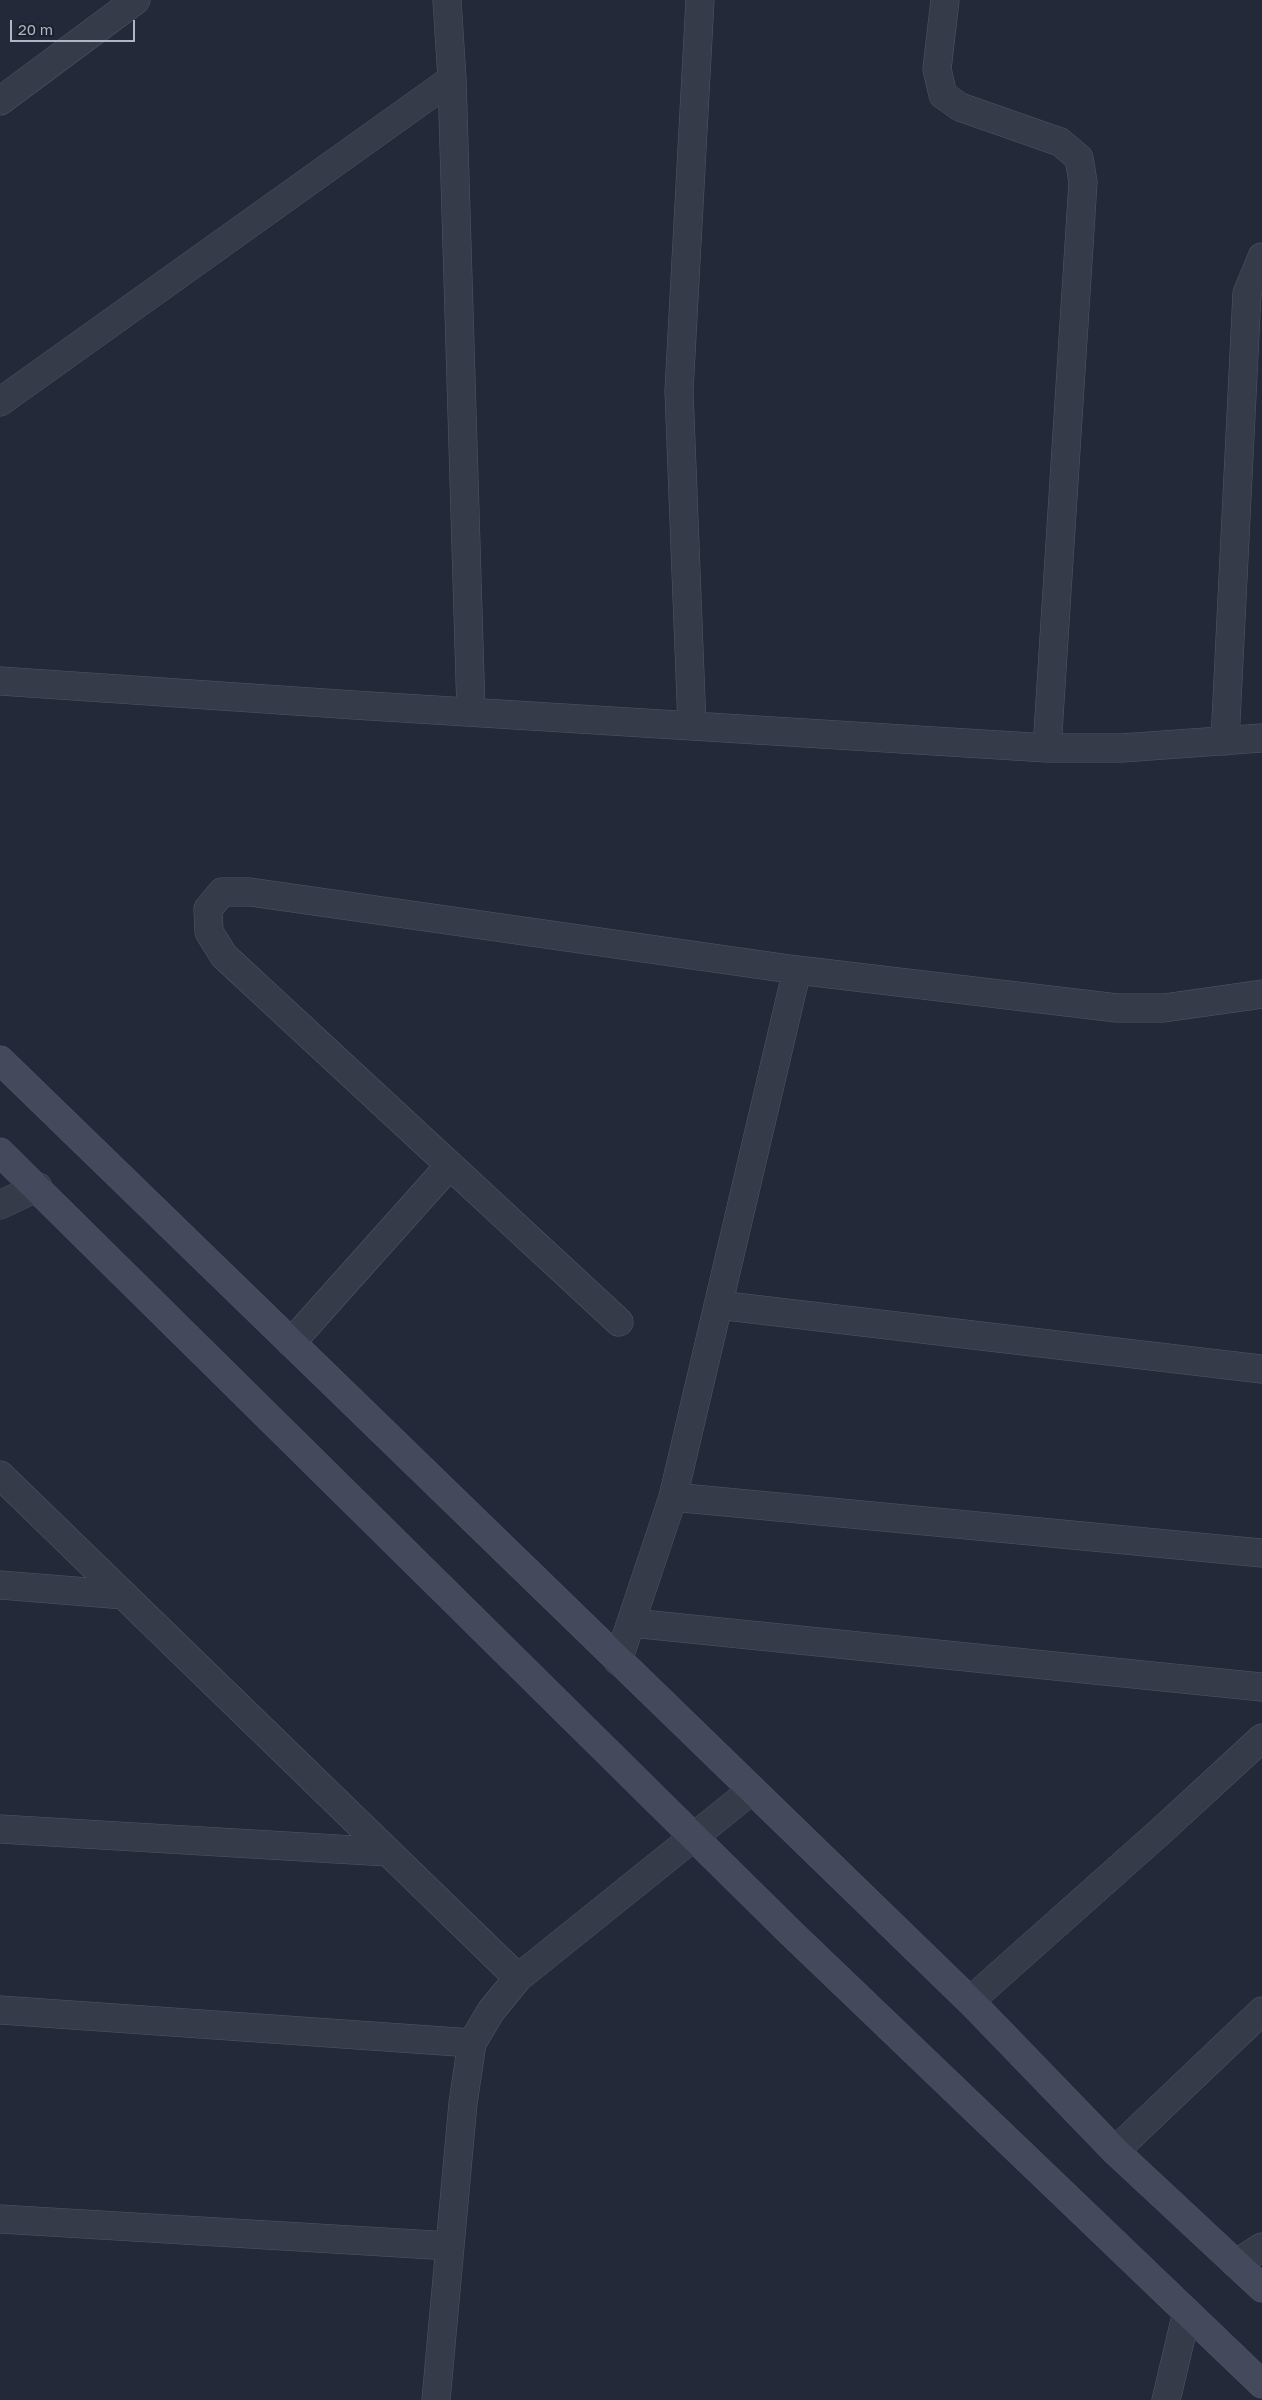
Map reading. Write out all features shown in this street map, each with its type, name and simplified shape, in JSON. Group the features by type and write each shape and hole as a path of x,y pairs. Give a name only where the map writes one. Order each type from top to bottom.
{"main road":[{"path":"0,1060 970,2001 1116,2151 1262,2288"},
{"path":"0,1152 38,1187 790,1932 1262,2384"}],"street":[{"path":"0,101 136,0"},
{"path":"447,0 452,78 471,712"},
{"path":"692,726 679,391 700,0"},
{"path":"944,0 937,69 943,95 960,108 1060,142 1079,158 1084,182 1047,748"},
{"path":"0,402 452,78"},
{"path":"1225,741 1247,293 1262,257"},
{"path":"0,681 1047,748 1122,748 1262,739"},
{"path":"619,1322 224,956 209,932 208,909 222,892 250,892 797,970 1117,1008 1164,1008 1262,994"},
{"path":"618,1661 673,1497 797,970"},
{"path":"291,1342 450,1165"},
{"path":"0,1205 38,1187"},
{"path":"718,1306 1262,1369"},
{"path":"0,1475 518,1978"},
{"path":"673,1497 1262,1553"},
{"path":"0,1585 124,1595"},
{"path":"632,1623 1262,1687"},
{"path":"970,2001 1161,1831 1262,1738"},
{"path":"436,2400 463,2103 472,2043 491,2011 518,1978 752,1790"},
{"path":"0,1829 387,1852"},
{"path":"0,2010 472,2043"},
{"path":"1116,2151 1262,2011"},
{"path":"0,2219 450,2246"},
{"path":"1236,2264 1262,2247"},
{"path":"1166,2400 1187,2312"}]}
